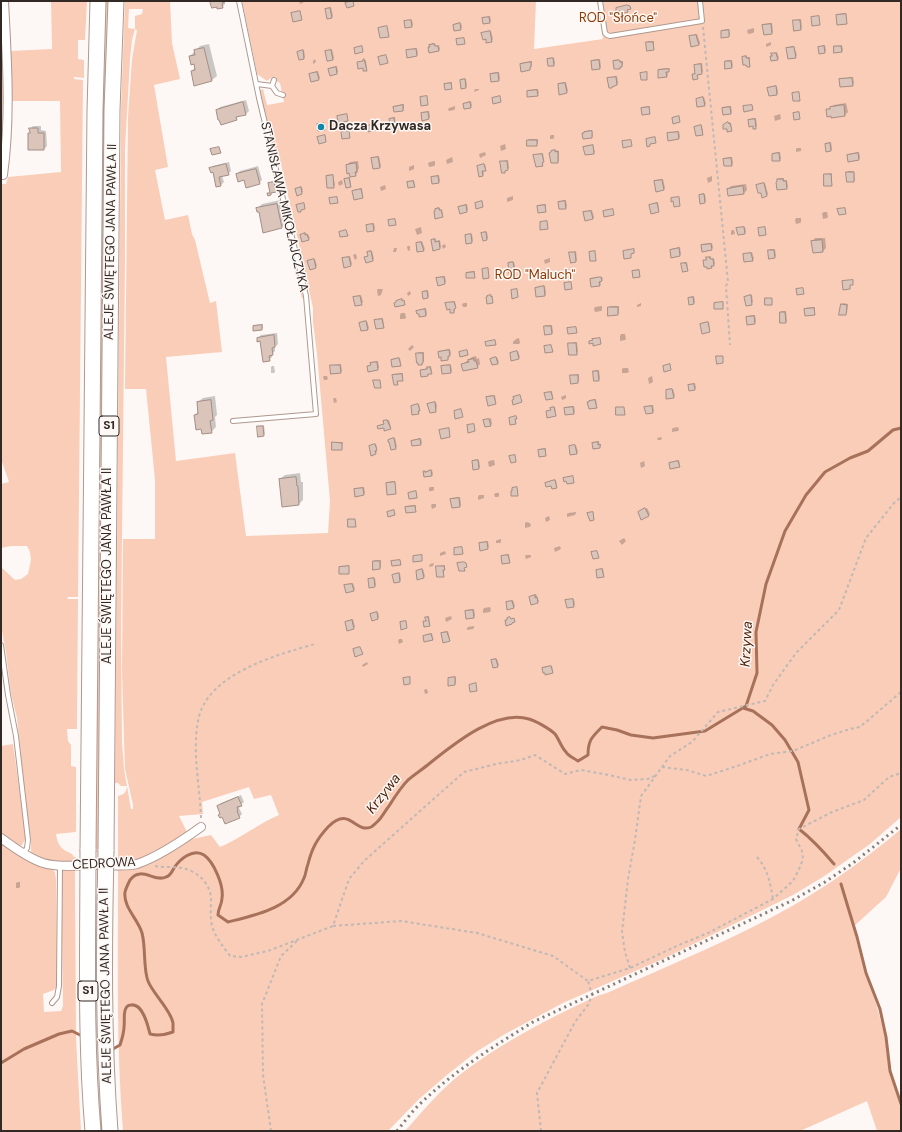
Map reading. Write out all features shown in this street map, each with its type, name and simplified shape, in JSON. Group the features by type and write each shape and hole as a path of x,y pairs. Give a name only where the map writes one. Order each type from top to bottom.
{"highway":[{"name":"ALEJE ŚWIĘTEGO JANA PAWŁA II","path":"93,1131 89,1071 88,850 94,119 98,1"},
{"name":"ALEJE ŚWIĘTEGO JANA PAWŁA II","path":"110,1131 106,1070 105,996 112,126 116,1"}],"street":[{"path":"4,1 8,101 4,175"},
{"name":"CEDROWA","path":"1,838 14,848 44,863 60,866 124,865 138,863 152,857 183,841 200,828"}],"lane":[{"name":"STANISŁAWA MIKOŁAJCZYKA","path":"233,421 316,414 306,296 259,98 239,1"},
{"path":"600,1 605,33 610,36 702,21 700,1"},
{"path":"274,80 272,86 276,93 283,95"},
{"path":"256,84 272,86"},
{"path":"1,645 8,695 16,736 28,840 27,848 24,853"},
{"path":"52,1003 57,997 59,986 60,866"}],"path":[{"path":"703,26 728,282 726,286 730,345"},
{"path":"630,968 625,952 622,932 628,879 641,796 670,756 692,742 718,712 765,701 773,685 796,653 839,610 866,538 894,503 901,497"},
{"path":"200,828 196,735 201,710 208,697 217,687 247,668 269,658 315,644"},
{"path":"662,767 687,770 706,776 770,754 793,751 831,734 860,728 901,692"},
{"path":"333,926 349,879 364,860 464,772 496,764 521,760 535,755 565,774 581,770 631,780 648,779 657,774"},
{"path":"588,980 630,968 708,933 773,899 793,881 803,859 802,851 796,839 798,829 832,812 864,800 889,777 901,773"},
{"path":"757,857 764,865 769,879 773,899"},
{"path":"138,863 185,869 195,872 202,878 208,886 211,896 212,926 217,938 230,956 241,957 268,950 333,926 401,921 477,933 553,956 588,980 592,995 588,1005 575,1022 537,1093 541,1131"},
{"path":"271,1131 263,1075 262,1004 281,956 300,939"}],"green space":[{"path":"1,1 6,101 1,170"},
{"path":"51,1 87,1 85,40 78,40 78,59 84,60 84,78 74,77 74,79 83,80 78,597 68,597 67,599 78,599 77,729 67,729 68,741 71,745 71,766 76,767 76,832 56,834 60,846 76,857 75,863 47,861 31,853 31,841 17,718 11,694 1,625 1,567 15,580 21,579 28,574 31,560 30,552 27,546 11,546 1,548 1,484 9,482 1,459 1,184 6,184 8,177 61,172 60,101 11,101 10,51 52,49"},
{"path":"105,1 109,1 102,377 99,849 95,850 99,230"},
{"path":"125,1 170,1 172,43 180,79 154,85 168,167 155,170 165,220 188,215 210,303 216,301 222,352 166,357 176,461 235,453 246,536 328,533 330,501 313,322 313,308 279,155 273,150 260,90 263,89 267,105 284,102 280,83 271,78 267,81 257,74 242,1 536,1 534,49 603,39 598,1 901,1 901,817 870,844 823,877 793,895 665,958 563,1003 505,1034 476,1052 448,1074 418,1100 388,1131 123,1131 118,1033 118,868 149,862 177,849 192,839 211,835 220,847 279,815 271,795 254,799 249,787 202,802 203,814 179,816 188,834 139,860 118,863 118,796 125,793 127,786 121,786 118,783 115,783 121,110","holes":["129,9 143,9 142,14 135,16 135,29 128,28","135,29 137,30 132,59 128,116 125,389 146,389 155,480 155,539 123,539 122,669 125,769 133,809 131,809 124,769 122,741 121,629 125,149 130,59"]},
{"path":"272,169 274,171 286,223"},
{"path":"287,228 303,297 302,299 289,241"},
{"path":"13,744 26,838 22,845 18,846 1,834 1,746"},
{"path":"901,829 901,868 886,897 853,927 885,1037 889,1072 901,1109 901,1131 877,1131 867,1101 800,1131 405,1131 432,1100 454,1079 478,1061 511,1040 597,996 702,951 794,905 863,860"},
{"path":"1,841 53,869 55,873 57,986 54,990 43,994 44,1012 61,1011 63,1006 61,873 64,870 75,868 76,1038 81,1131 1,1131"}],"building":[{"path":"210,1 225,2 222,3 223,8 217,9 217,7 212,8"},
{"path":"353,1 354,6 347,8 345,3"},
{"path":"627,5 630,6 631,9 627,10 628,12 621,14 620,11 616,12 616,8"},
{"path":"330,8 332,18 327,19 325,9"},
{"path":"300,11 302,20 293,22 291,13"},
{"path":"846,14 847,24 837,25 836,15"},
{"path":"819,16 820,25 812,26 811,17"},
{"path":"489,17 490,23 483,24 482,18"},
{"path":"411,20 412,27 405,28 404,21"},
{"path":"793,20 800,20 801,30 794,31"},
{"path":"460,23 461,30 454,31 453,25"},
{"path":"771,24 772,34 764,35 762,25"},
{"path":"387,26 389,37 380,38 378,28"},
{"path":"729,30 729,37 721,38 721,31"},
{"path":"490,31 492,42 486,43 486,39 483,40 481,33"},
{"path":"696,35 699,45 691,47 689,36"},
{"path":"464,38 465,44 457,45 456,39"},
{"path":"646,42 653,42 654,50 647,51"},
{"path":"434,44 435,46 438,46 439,51 429,53 429,45"},
{"path":"362,46 363,52 355,54 354,48"},
{"path":"824,46 825,53 819,54 818,47"},
{"path":"834,46 841,46 842,52 834,53"},
{"path":"794,47 796,58 788,59 786,48"},
{"path":"204,48 212,81 194,86 191,71 195,70 194,64 191,65 189,56 195,55 194,50"},
{"path":"416,49 417,56 407,58 406,50"},
{"path":"303,50 304,59 299,60 297,52"},
{"path":"331,50 333,60 327,61 325,51"},
{"path":"771,53 776,53 778,60 771,61"},
{"path":"386,55 388,63 380,65 378,57"},
{"path":"746,56 746,58 749,58 750,67 743,65 742,57"},
{"path":"553,58 554,66 548,66 547,59"},
{"path":"364,59 367,71 363,71 363,68 358,69 357,62 363,61"},
{"path":"599,60 600,69 592,70 591,61"},
{"path":"619,60 622,62 622,67 620,67 620,69 614,69 613,61"},
{"path":"725,61 731,61 732,68 725,69"},
{"path":"531,62 530,70 521,72 520,64"},
{"path":"701,64 702,74 697,75 698,79 693,80 692,74 695,74 694,65"},
{"path":"336,67 337,74 330,76 328,69"},
{"path":"669,69 669,72 666,72 667,77 658,78 658,70"},
{"path":"317,72 319,80 311,82 309,74"},
{"path":"647,72 647,80 641,80 640,73"},
{"path":"498,73 499,81 491,82 490,74"},
{"path":"616,77 617,85 609,88 607,78"},
{"path":"852,78 853,86 840,87 839,79"},
{"path":"465,79 466,88 461,89 460,80"},
{"path":"451,83 452,89 445,90 444,84"},
{"path":"565,83 567,93 559,95 558,84"},
{"path":"776,86 777,95 769,96 767,88"},
{"path":"537,90 538,96 527,97 527,91"},
{"path":"799,92 800,101 793,101 792,93"},
{"path":"427,96 428,105 421,106 420,97"},
{"path":"500,96 501,102 493,104 492,98"},
{"path":"703,97 705,106 697,107 696,99"},
{"path":"243,102 246,115 236,117 237,120 221,125 218,120 216,110"},
{"path":"470,102 471,108 464,109 463,104"},
{"path":"403,105 403,111 394,112 393,107"},
{"path":"752,105 753,110 744,112 743,106"},
{"path":"844,105 845,116 831,118 831,116 827,117 826,109"},
{"path":"649,107 650,114 642,115 641,108"},
{"path":"730,107 731,114 723,115 722,108"},
{"path":"428,112 429,119 422,121 421,113"},
{"path":"799,112 800,119 794,120 793,113"},
{"path":"347,114 348,121 338,123 337,116"},
{"path":"679,116 680,122 673,124 672,118"},
{"path":"394,118 395,128 391,129 389,119"},
{"path":"755,119 756,129 753,129 753,126 749,127 748,120"},
{"path":"728,122 729,124 730,123 732,131 727,132 727,129 723,129 723,125"},
{"name":"Dacza Krzywasa","path":"323,123 325,130 318,131 317,124"},
{"path":"375,124 376,130 368,132 367,126"},
{"path":"701,125 703,135 696,136 694,127"},
{"path":"29,128 38,128 38,133 44,133 44,150 28,150 28,133 30,133"},
{"path":"349,131 350,138 342,139 341,132"},
{"path":"592,131 592,138 583,139 582,133"},
{"path":"678,132 679,139 668,141 667,133"},
{"path":"325,135 326,142 319,144 317,137"},
{"path":"655,137 656,143 650,144 650,146 647,147 646,139"},
{"path":"527,140 537,140 537,146 527,146"},
{"path":"631,140 632,146 623,148 622,141"},
{"path":"830,143 831,151 826,152 825,144"},
{"path":"593,145 594,154 585,155 583,147"},
{"path":"219,147 221,153 212,155 210,149"},
{"path":"555,150 555,152 558,151 558,163 551,163 549,153"},
{"path":"779,153 780,161 772,161 772,154"},
{"path":"858,153 859,160 848,162 847,155"},
{"path":"542,154 544,162 542,163 543,166 536,167 533,155"},
{"path":"378,157 380,168 373,169 371,158"},
{"path":"731,158 732,166 724,166 723,159"},
{"path":"500,161 507,161 508,170 505,171 505,173 502,173"},
{"path":"356,163 356,176 350,177 349,173 347,174 346,165"},
{"path":"226,164 229,175 219,177 221,186 216,187 213,172 211,173 209,168"},
{"path":"484,164 486,171 482,171 483,176 479,177 477,166"},
{"path":"256,169 260,184 246,188 244,180 238,182 236,174"},
{"path":"846,172 854,172 854,182 847,182"},
{"path":"824,174 831,174 832,186 824,186"},
{"path":"333,175 334,188 327,188 326,176"},
{"path":"438,176 439,183 432,184 431,177"},
{"path":"349,178 351,187 346,188 344,179"},
{"path":"777,179 783,179 783,181 786,181 787,189 777,190"},
{"path":"662,180 664,190 656,192 654,181"},
{"path":"413,181 415,187 408,188 407,182"},
{"path":"274,182 276,192 271,193 271,195 268,196 267,193 270,193 268,183"},
{"path":"764,183 767,196 762,198 761,193 758,193 756,185"},
{"path":"743,186 744,194 728,196 727,189"},
{"path":"301,187 302,194 297,196 295,189"},
{"path":"361,189 363,198 354,200 352,191"},
{"path":"704,194 705,203 700,204 699,195"},
{"path":"337,197 338,203 330,204 329,198"},
{"path":"679,197 680,206 674,207 673,201 671,202 671,198"},
{"path":"482,201 483,207 476,209 475,203"},
{"path":"565,201 566,209 559,209 558,202"},
{"path":"304,203 305,209 298,212 296,205"},
{"path":"657,203 659,212 651,214 649,205"},
{"path":"277,204 282,228 263,233 259,212 257,212 256,208"},
{"path":"466,205 467,212 460,214 458,207"},
{"path":"545,205 546,212 538,213 537,206"},
{"path":"439,208 443,217 435,219 434,211 435,209"},
{"path":"845,208 846,214 839,215 837,209"},
{"path":"613,209 614,215 604,217 603,211"},
{"path":"591,211 593,219 585,221 583,212"},
{"path":"395,219 396,225 389,226 388,220"},
{"path":"547,221 548,229 540,230 540,222"},
{"path":"373,224 374,231 367,232 366,225"},
{"path":"744,227 745,234 738,235 736,228"},
{"path":"765,227 766,235 759,236 758,228"},
{"path":"346,230 348,236 340,237 339,232"},
{"path":"486,232 487,240 483,241 481,233"},
{"path":"305,233 305,235 307,234 309,240 302,242 300,235"},
{"path":"471,234 472,243 466,244 465,235"},
{"path":"435,239 435,242 439,241 440,249 433,251 431,240"},
{"path":"822,240 823,252 813,253 811,241"},
{"path":"421,242 424,251 417,252 416,243"},
{"path":"711,244 712,250 702,252 701,245"},
{"path":"679,248 680,256 671,258 670,250"},
{"path":"634,249 634,253 631,254 631,258 624,259 623,251"},
{"path":"768,250 774,250 775,258 769,259"},
{"path":"371,251 373,261 366,263 364,257 368,256 367,252"},
{"path":"595,251 596,261 590,261 589,252"},
{"path":"569,252 575,252 576,262 571,263"},
{"path":"751,253 753,261 744,262 743,254"},
{"path":"349,257 351,266 344,268 342,258"},
{"path":"706,257 713,259 714,266 711,266 712,268 707,269 707,267 704,267 703,260 706,260"},
{"path":"314,259 316,268 310,270 307,261"},
{"path":"513,262 515,273 509,274 508,263"},
{"path":"681,263 686,263 688,271 683,272"},
{"path":"488,268 489,278 483,279 482,269"},
{"path":"639,270 640,277 633,278 632,271"},
{"path":"474,272 475,278 466,278 466,273"},
{"path":"444,277 445,284 438,286 436,278"},
{"path":"601,277 602,281 599,282 600,286 591,287 590,279"},
{"path":"853,280 853,285 850,285 850,289 843,290 842,281"},
{"path":"571,282 572,289 565,290 564,283"},
{"path":"544,286 545,296 536,297 535,288"},
{"path":"803,288 804,294 797,295 796,289"},
{"path":"517,289 518,297 512,299 511,290"},
{"path":"427,291 428,298 423,299 422,292"},
{"path":"491,295 493,303 487,304 486,297"},
{"path":"751,295 752,305 746,306 744,297"},
{"path":"360,296 362,305 355,306 353,297"},
{"path":"693,297 694,304 689,305 688,298"},
{"path":"765,298 772,298 772,305 765,305"},
{"path":"402,299 402,301 404,300 405,305 395,307 394,303"},
{"path":"454,302 456,308 454,309 454,313 450,313 450,309 447,310 445,303"},
{"path":"723,302 723,309 714,309 714,303"},
{"path":"841,304 847,305 846,315 839,315"},
{"path":"608,307 618,307 618,315 608,316"},
{"path":"814,308 815,315 805,316 804,309"},
{"path":"425,309 426,316 419,317 419,314 417,314 416,311"},
{"path":"780,312 785,312 786,323 780,323"},
{"path":"754,316 755,324 747,325 746,317"},
{"path":"382,319 384,328 376,329 374,320"},
{"path":"366,321 368,330 361,331 359,323"},
{"path":"708,322 710,332 702,334 700,324"},
{"path":"262,325 262,330 253,331 253,326"},
{"path":"544,326 551,326 552,334 545,335"},
{"path":"576,327 577,333 568,334 567,328"},
{"path":"274,335 275,347 272,348 273,355 269,356 270,361 263,362 260,341 257,342 257,338"},
{"path":"600,338 601,344 593,346 593,343 589,344 589,341 593,340 592,339"},
{"path":"495,340 496,345 486,346 485,342"},
{"path":"568,343 576,343 577,355 569,355"},
{"path":"551,345 553,352 545,353 544,346"},
{"path":"449,350 450,356 448,356 448,360 441,361 441,357 439,358 438,352"},
{"path":"467,350 468,355 460,357 459,352"},
{"path":"517,351 519,359 511,361 510,353"},
{"path":"416,353 423,353 422,365 418,365 417,363"},
{"path":"716,356 723,356 723,363 717,364"},
{"path":"496,357 498,364 492,365 490,359"},
{"path":"399,358 401,366 392,367 391,360"},
{"path":"474,359 478,368 463,371 461,364 469,362 468,360"},
{"path":"377,362 378,370 368,372 367,366 371,365 370,363"},
{"path":"670,364 671,370 664,372 663,366"},
{"path":"330,365 340,365 341,373 331,374"},
{"path":"450,365 451,373 442,374 441,366"},
{"path":"427,367 430,367 432,374 421,377 420,370 427,369"},
{"path":"593,371 598,371 599,381 594,381"},
{"path":"402,374 403,381 397,381 398,385 394,385 392,375"},
{"path":"570,375 578,375 578,383 571,384"},
{"path":"373,380 380,380 381,388 375,388"},
{"path":"694,384 695,390 689,391 688,385"},
{"path":"672,389 674,398 666,399 666,390"},
{"path":"551,392 553,399 546,400 544,393"},
{"path":"520,395 522,402 513,405 513,397"},
{"path":"494,396 496,404 488,406 486,397"},
{"path":"211,400 213,420 210,421 212,433 202,434 201,429 196,430 194,415 198,414 197,402"},
{"path":"595,400 597,408 589,409 587,402"},
{"path":"435,402 436,412 430,413 427,404"},
{"path":"418,404 420,411 418,411 419,414 412,415 411,406"},
{"path":"652,406 653,413 646,414 644,407"},
{"path":"554,407 556,416 547,418 546,411 551,410 550,408"},
{"path":"573,407 574,414 565,415 564,408"},
{"path":"616,407 624,407 625,415 616,415"},
{"path":"461,409 463,417 455,419 454,411"},
{"path":"516,416 516,424 510,425 509,418"},
{"path":"489,419 491,426 485,427 483,420"},
{"path":"387,420 391,429 384,431 384,428 378,429 377,426 384,424 383,421"},
{"path":"474,424 475,431 468,433 467,425"},
{"path":"257,426 263,426 264,436 258,437"},
{"path":"449,428 450,437 441,439 439,430"},
{"path":"394,438 396,449 391,450 388,440"},
{"path":"420,439 421,445 412,446 411,441"},
{"path":"332,442 342,443 342,450 332,450"},
{"path":"598,442 598,445 600,444 600,448 593,449 592,443"},
{"path":"375,444 377,450 375,451 376,454 371,456 369,446"},
{"path":"575,445 577,454 570,455 569,446"},
{"path":"545,449 546,456 539,457 538,450"},
{"path":"515,455 516,462 511,463 509,456"},
{"path":"478,460 479,469 473,470 472,461"},
{"path":"678,461 680,467 670,469 669,463"},
{"path":"431,470 432,476 424,477 423,471 425,472"},
{"path":"573,476 574,483 567,484 566,481 564,482 563,478"},
{"path":"296,477 299,505 282,507 279,479"},
{"path":"555,480 557,488 552,489 551,486 546,487 545,483"},
{"path":"395,482 396,494 387,495 386,483"},
{"path":"517,487 518,496 511,496 512,488"},
{"path":"363,488 364,495 355,497 354,489"},
{"path":"416,491 417,498 409,499 408,493"},
{"path":"459,498 460,507 452,508 450,499"},
{"path":"415,506 416,512 406,513 405,507"},
{"path":"645,508 649,516 641,520 638,512"},
{"path":"394,510 395,515 388,517 387,512"},
{"path":"593,512 594,520 590,521 587,513"},
{"path":"348,519 355,519 356,527 348,527"},
{"path":"487,542 488,549 480,551 479,543"},
{"path":"462,547 463,554 454,555 454,548"},
{"path":"597,551 599,558 593,559 591,552"},
{"path":"422,555 422,561 413,562 413,556"},
{"path":"508,555 510,563 502,564 501,556"},
{"path":"400,560 401,565 392,566 391,561"},
{"path":"373,561 380,561 380,569 373,570"},
{"path":"457,563 466,563 467,567 464,568 465,571 459,571"},
{"path":"349,566 349,574 339,574 339,567"},
{"path":"436,566 444,566 444,577 437,577"},
{"path":"422,569 424,578 417,580 416,571"},
{"path":"602,569 604,577 597,578 596,570"},
{"path":"399,573 400,582 394,583 392,575"},
{"path":"374,578 375,587 369,588 368,579"},
{"path":"352,584 354,591 346,593 344,585"},
{"path":"535,595 538,603 531,605 529,597"},
{"path":"573,599 574,607 567,608 565,600"},
{"path":"512,601 514,608 507,610 506,602"},
{"path":"473,610 474,618 466,619 465,611"},
{"path":"377,612 378,619 372,621 370,614"},
{"path":"425,617 428,617 430,626 424,627 423,621 426,621"},
{"path":"510,617 511,619 514,618 515,622 506,626 505,620"},
{"path":"352,620 354,629 347,631 345,622"},
{"path":"406,621 407,628 401,630 400,622"},
{"path":"447,632 450,641 443,643 441,633"},
{"path":"431,634 433,640 424,642 423,636"},
{"path":"360,647 363,654 355,657 353,649"},
{"path":"496,659 498,667 493,668 491,660"},
{"path":"551,666 553,673 545,675 542,668"},
{"path":"410,677 410,684 404,685 403,678"},
{"path":"455,677 455,685 448,686 448,678"},
{"path":"476,683 477,691 470,692 469,685"},
{"path":"238,797 242,806 237,807 240,818 225,824 222,817 220,818 218,815 220,814 217,806"}],"waterway":[{"name":"Krzywa","path":"111,1048 113,1049 120,1045 124,1032 125,1010 130,1005 135,1005 142,1011 150,1034 162,1035 173,1032 172,1018 166,1007 150,986 146,976 142,933 126,903 125,890 130,880 134,876 143,874 157,878 166,877 170,875 183,858 191,854 200,853 208,858 220,881 222,898 218,915 228,922 261,913 272,909 291,897 305,876 313,848 328,827 336,821 342,819 352,821 361,827 372,827 381,818 408,780 463,738 490,724 503,719 516,717 532,720 555,734 567,753 578,761 588,755 591,739 602,727 631,735 653,738 705,731 746,706 757,673 756,632 766,584 785,531 806,495 825,472 850,458 868,451 893,430 901,428"},
{"path":"743,708 753,711 772,725 785,740 798,762 809,810 799,829 817,845 834,864"},
{"path":"841,884 866,973 880,1009 886,1037 890,1071 901,1104"},
{"name":"Krzywa","path":"1,1063 24,1049 59,1034 72,1031 84,1037"}],"railway":[{"path":"397,1131 419,1104 449,1079 490,1049 533,1022 791,901 825,882 853,863 901,825"}],"place":[{"name":"Dacza Krzywasa","path":"321,127"}],"park label":[{"name":"ROD \"Słońce\"","path":"618,19"},
{"name":"ROD \"Maluch\"","path":"535,276"}]}
